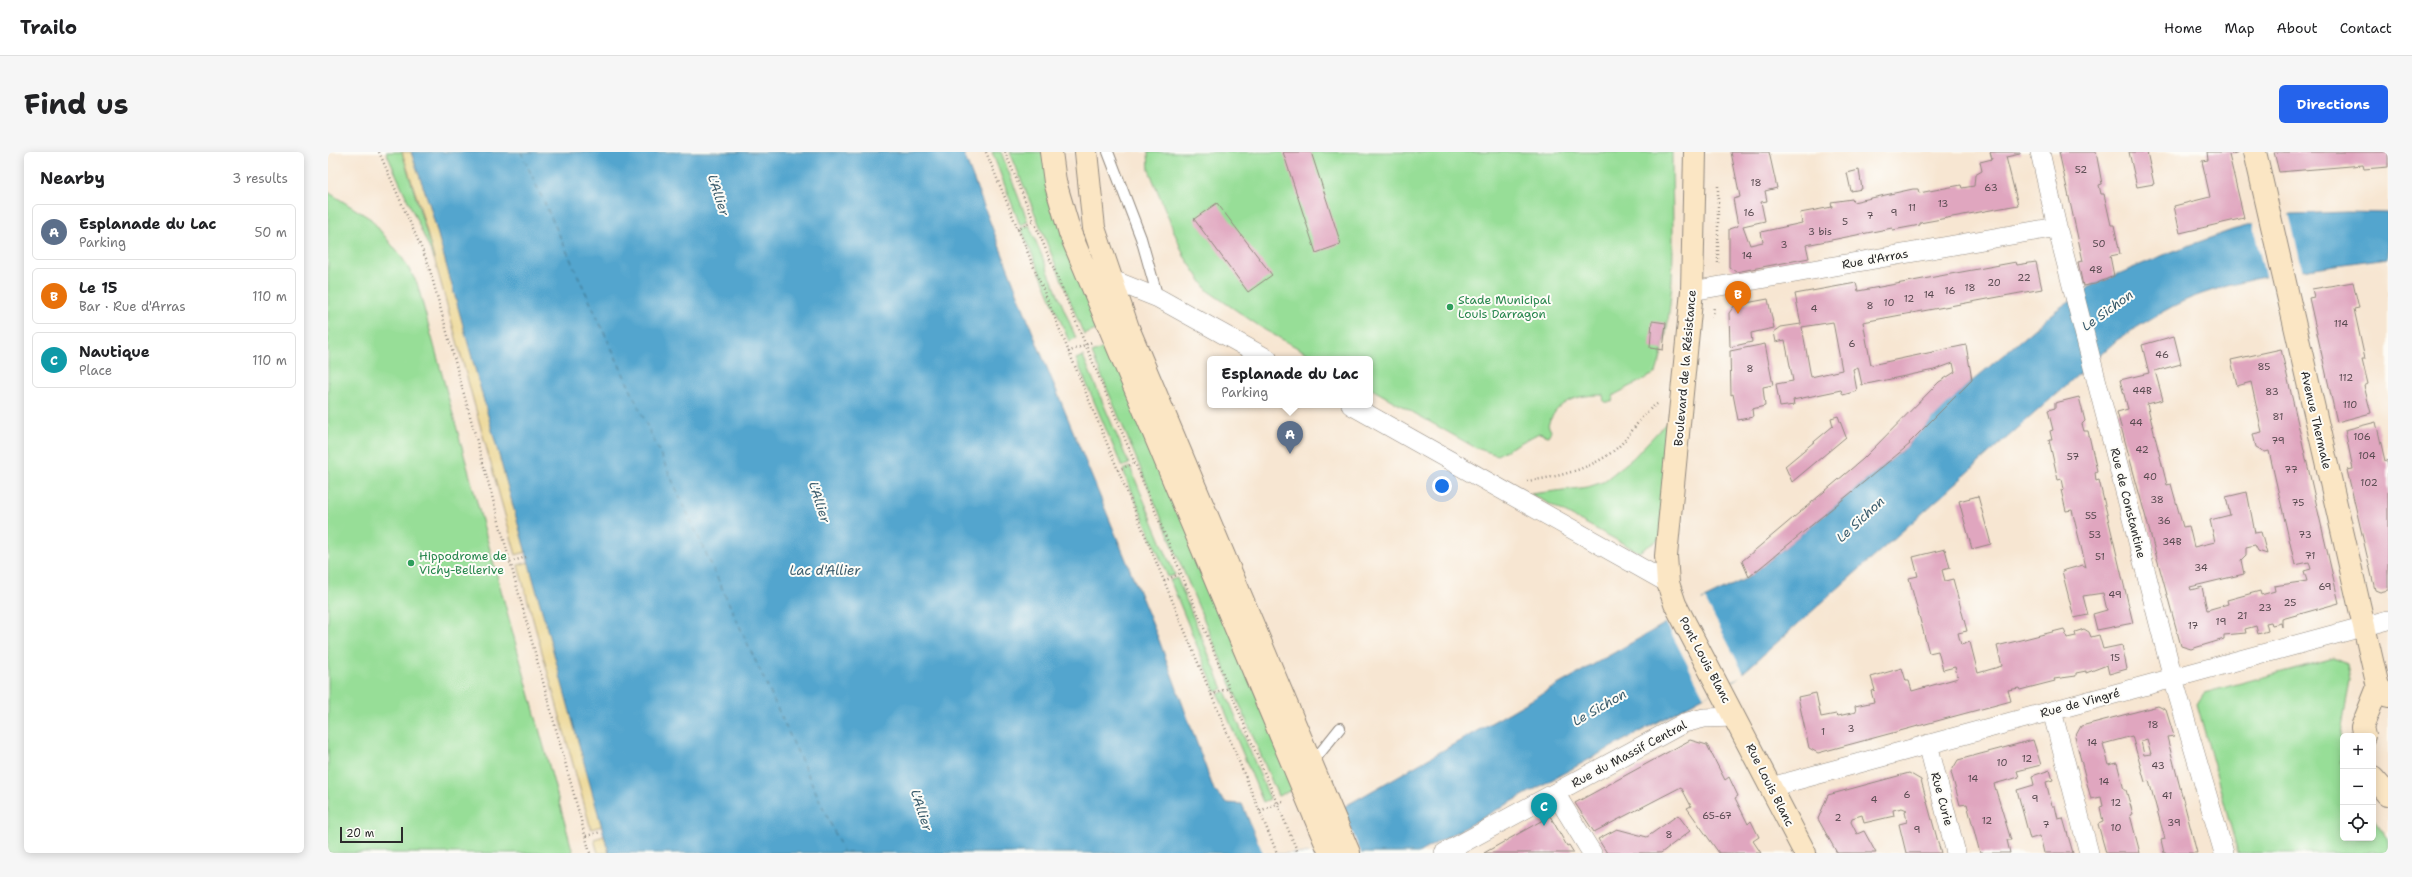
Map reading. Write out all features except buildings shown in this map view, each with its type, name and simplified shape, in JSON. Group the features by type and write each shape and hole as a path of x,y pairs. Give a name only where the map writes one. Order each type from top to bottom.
{"main road":[{"path":"1052,152 1055,182 1070,233 1313,788 1349,853"},
{"path":"1086,152 1094,228 1112,283 1182,456 1312,763 1313,788 1330,853"},
{"name":"Boulevard de la Résistance","path":"1668,583 1666,556 1692,291 1695,152"},
{"name":"Avenue Thermale","path":"2255,152 2364,626 2383,691 2362,727 2363,733"},
{"name":"Pont Louis Blanc","path":"1668,583 1676,604 1736,717"},
{"name":"Rue Louis Blanc","path":"1736,717 1805,853"},
{"path":"2376,781 2388,795"}],"street":[{"name":"Rue de Constantine","path":"2040,152 2070,278 2173,678 2224,853"},
{"name":"Rue d'Arras","path":"1692,291 2058,227"},
{"path":"1112,283 1118,282 1158,298 1263,356"},
{"path":"1356,408 1668,583"},
{"name":"Rue de Vingré","path":"1771,787 2388,620"},
{"path":"2052,711 2089,853"},
{"name":"Rue du Massif Central","path":"1444,853 1684,723 1704,718 1736,717"},
{"name":"Rue Curie","path":"1928,744 1956,853"},
{"path":"1555,793 1592,853"}],"lane":[{"path":"1108,152 1141,238 1158,298"},
{"path":"1312,763 1340,728"}],"path":[{"path":"379,152 428,263 590,853"},
{"path":"986,152 1277,853"},
{"path":"1005,152 1298,853"},
{"path":"1017,229 1033,221"},
{"path":"1495,485 1552,478 1595,463 1623,442 1650,408 1683,392"},
{"path":"1118,470 1135,463"},
{"path":"510,562 526,557"},
{"path":"1164,581 1181,573"},
{"path":"1211,695 1229,688"},
{"path":"586,836 602,832"}],"green space":[{"path":"386,152 402,152 435,261"},
{"path":"992,152 1001,152 1028,222 1020,225"},
{"path":"1010,152 1042,152 1103,327 1084,335"},
{"name":"Stade Municipal Louis Darragon","path":"1148,152 1672,152 1673,264 1671,292 1663,347 1656,373 1614,395 1612,402 1604,402 1603,395 1594,395 1570,400 1563,404 1552,416 1548,425 1551,431 1548,436 1539,433 1497,455 1476,448 1373,390 1373,356 1313,356 1265,330 1208,291 1184,256 1149,170"},
{"name":"Hippodrome de Vichy-Bellerive","path":"328,192 371,219 403,259 417,283 573,853 328,853"},
{"path":"1029,225 1076,338 1069,341 1021,228"},
{"path":"1111,345 1297,788 1278,796 1092,353"},
{"path":"1083,356 1129,464 1122,467 1076,359"},
{"path":"1670,419 1661,538 1639,552 1531,494 1588,487 1603,482 1633,458"},
{"path":"1130,467 1175,575 1168,577 1123,470"},
{"path":"1177,578 1223,689 1216,692 1170,580"},
{"path":"2334,658 2347,664 2350,679 2340,733 2340,841 2376,841 2376,822 2388,838 2388,853 2238,853 2197,704 2204,693"},
{"path":"1225,691 1270,799 1263,802 1218,694"}],"sand":[{"path":"402,152 411,152 430,206 526,552 516,555 420,207"},
{"path":"529,562 602,826 591,829 518,565"},
{"path":"604,836 609,853 598,853 594,839"}],"water":[{"name":"Lac d'Allier","path":"411,152 963,152 1036,341 1159,640 1214,790 1226,803 1242,804 1258,842 1342,808 1703,602 1702,600 1749,577 1910,444 1909,443 1957,394 2055,311 2094,284 2171,252 2232,230 2292,214 2347,212 2388,213 2388,258 2288,272 2239,283 2191,298 2171,307 2144,323 2117,340 1736,679 1418,853 609,853 430,206"}],"pier":[{"path":"2289,213 2303,272 2266,280 2252,222"},
{"path":"1705,599 1744,674 1704,697 1665,621"},
{"path":"1341,806 1361,853 1263,853 1250,823 1252,822 1259,840"}],"ferry route":[{"path":"521,152 844,853"}],"place":[{"name":"Stade Municipal Louis Darragon","path":"1450,307"},
{"name":"Le 15","path":"1738,314"},
{"name":"Esplanade du Lac","path":"1290,454"},
{"name":"Hippodrome de Vichy-Bellerive","path":"411,563"},
{"name":"Nautique","path":"1544,826"}],"water label":[{"name":"L'Allier","path":"719,195"},
{"name":"Le Sichon","path":"2107,310"},
{"name":"L'Allier","path":"820,502"},
{"name":"Le Sichon","path":"1860,519"},
{"name":"Le Sichon","path":"1599,707"},
{"name":"L'Allier","path":"922,810"}]}
